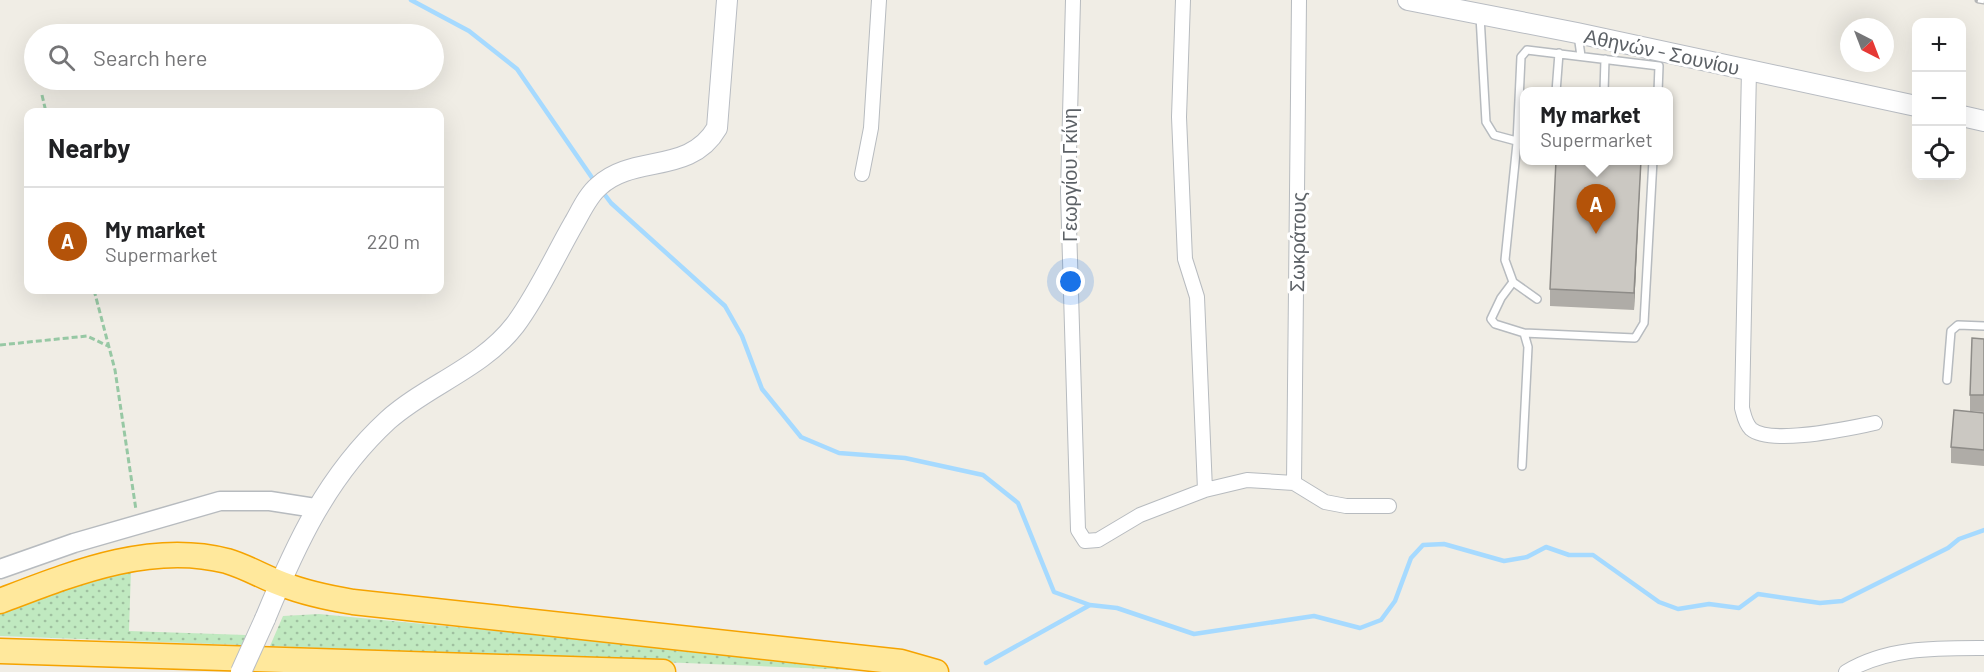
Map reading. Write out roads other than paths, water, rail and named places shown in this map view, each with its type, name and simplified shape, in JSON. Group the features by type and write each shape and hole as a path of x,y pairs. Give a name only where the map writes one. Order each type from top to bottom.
{"highway":[{"path":"0,601 65,576 151,556 194,555 249,568 279,584 311,595 353,602 901,662 936,672"},
{"path":"0,651 663,672"}],"main road":[{"path":"241,672 315,508 338,476 388,420 485,355 514,326 589,198 608,179 694,154 710,140 717,128 727,0"},
{"name":"Αθηνών - Σουνίου","path":"1408,0 1577,33 1624,52 1749,70 1912,105"},
{"path":"1966,117 1984,121"}],"street":[{"path":"862,174 871,128 879,0"},
{"name":"Γεωργίου Γκίνη","path":"1073,0 1068,192 1078,530 1085,541 1098,540 1140,515 1205,490"},
{"path":"1183,0 1179,117 1185,259 1197,297 1205,490 1247,480 1294,483 1325,502 1346,506 1389,506"},
{"name":"Σωκράτους","path":"1294,483 1299,0"},
{"path":"1749,70 1742,408 1744,419 1751,428 1761,434 1772,435 1821,433 1875,423"},
{"path":"0,569 138,524 220,501 270,501 315,508"},
{"path":"1846,672 1868,659 1903,652 1984,648"}],"lane":[{"path":"1480,15 1486,122 1494,135 1520,143 1505,260 1513,282 1537,299"},
{"path":"1577,33 1581,56"},
{"path":"1521,87 1521,57 1527,50 1605,59 1624,52 1659,66 1658,87"},
{"path":"1556,87 1559,53"},
{"path":"1604,87 1605,59"},
{"path":"1513,282 1501,298 1491,319 1495,324 1524,333 1635,338 1644,323 1653,165"},
{"path":"1947,380 1951,331 1958,325 1984,326"},
{"path":"1522,466 1528,347 1524,333"}],"waterway":[{"path":"411,0 469,31 517,69 595,182"},
{"path":"602,191 611,203 725,306 742,336 762,389 801,437 839,453 905,458 983,475 1018,503 1054,592 1090,605"},
{"path":"986,663 1090,605 1117,608 1194,634 1314,616 1360,628 1381,620 1395,601 1411,558 1423,545 1444,544 1504,561 1527,557 1546,547 1569,555 1593,555 1659,602 1678,609 1709,604 1739,608 1758,594 1820,603 1842,601 1948,548 1959,539 1984,530"}],"railway":[{"path":"1978,0 1984,1"}],"place":[{"name":"My market","path":"1596,234"}]}
